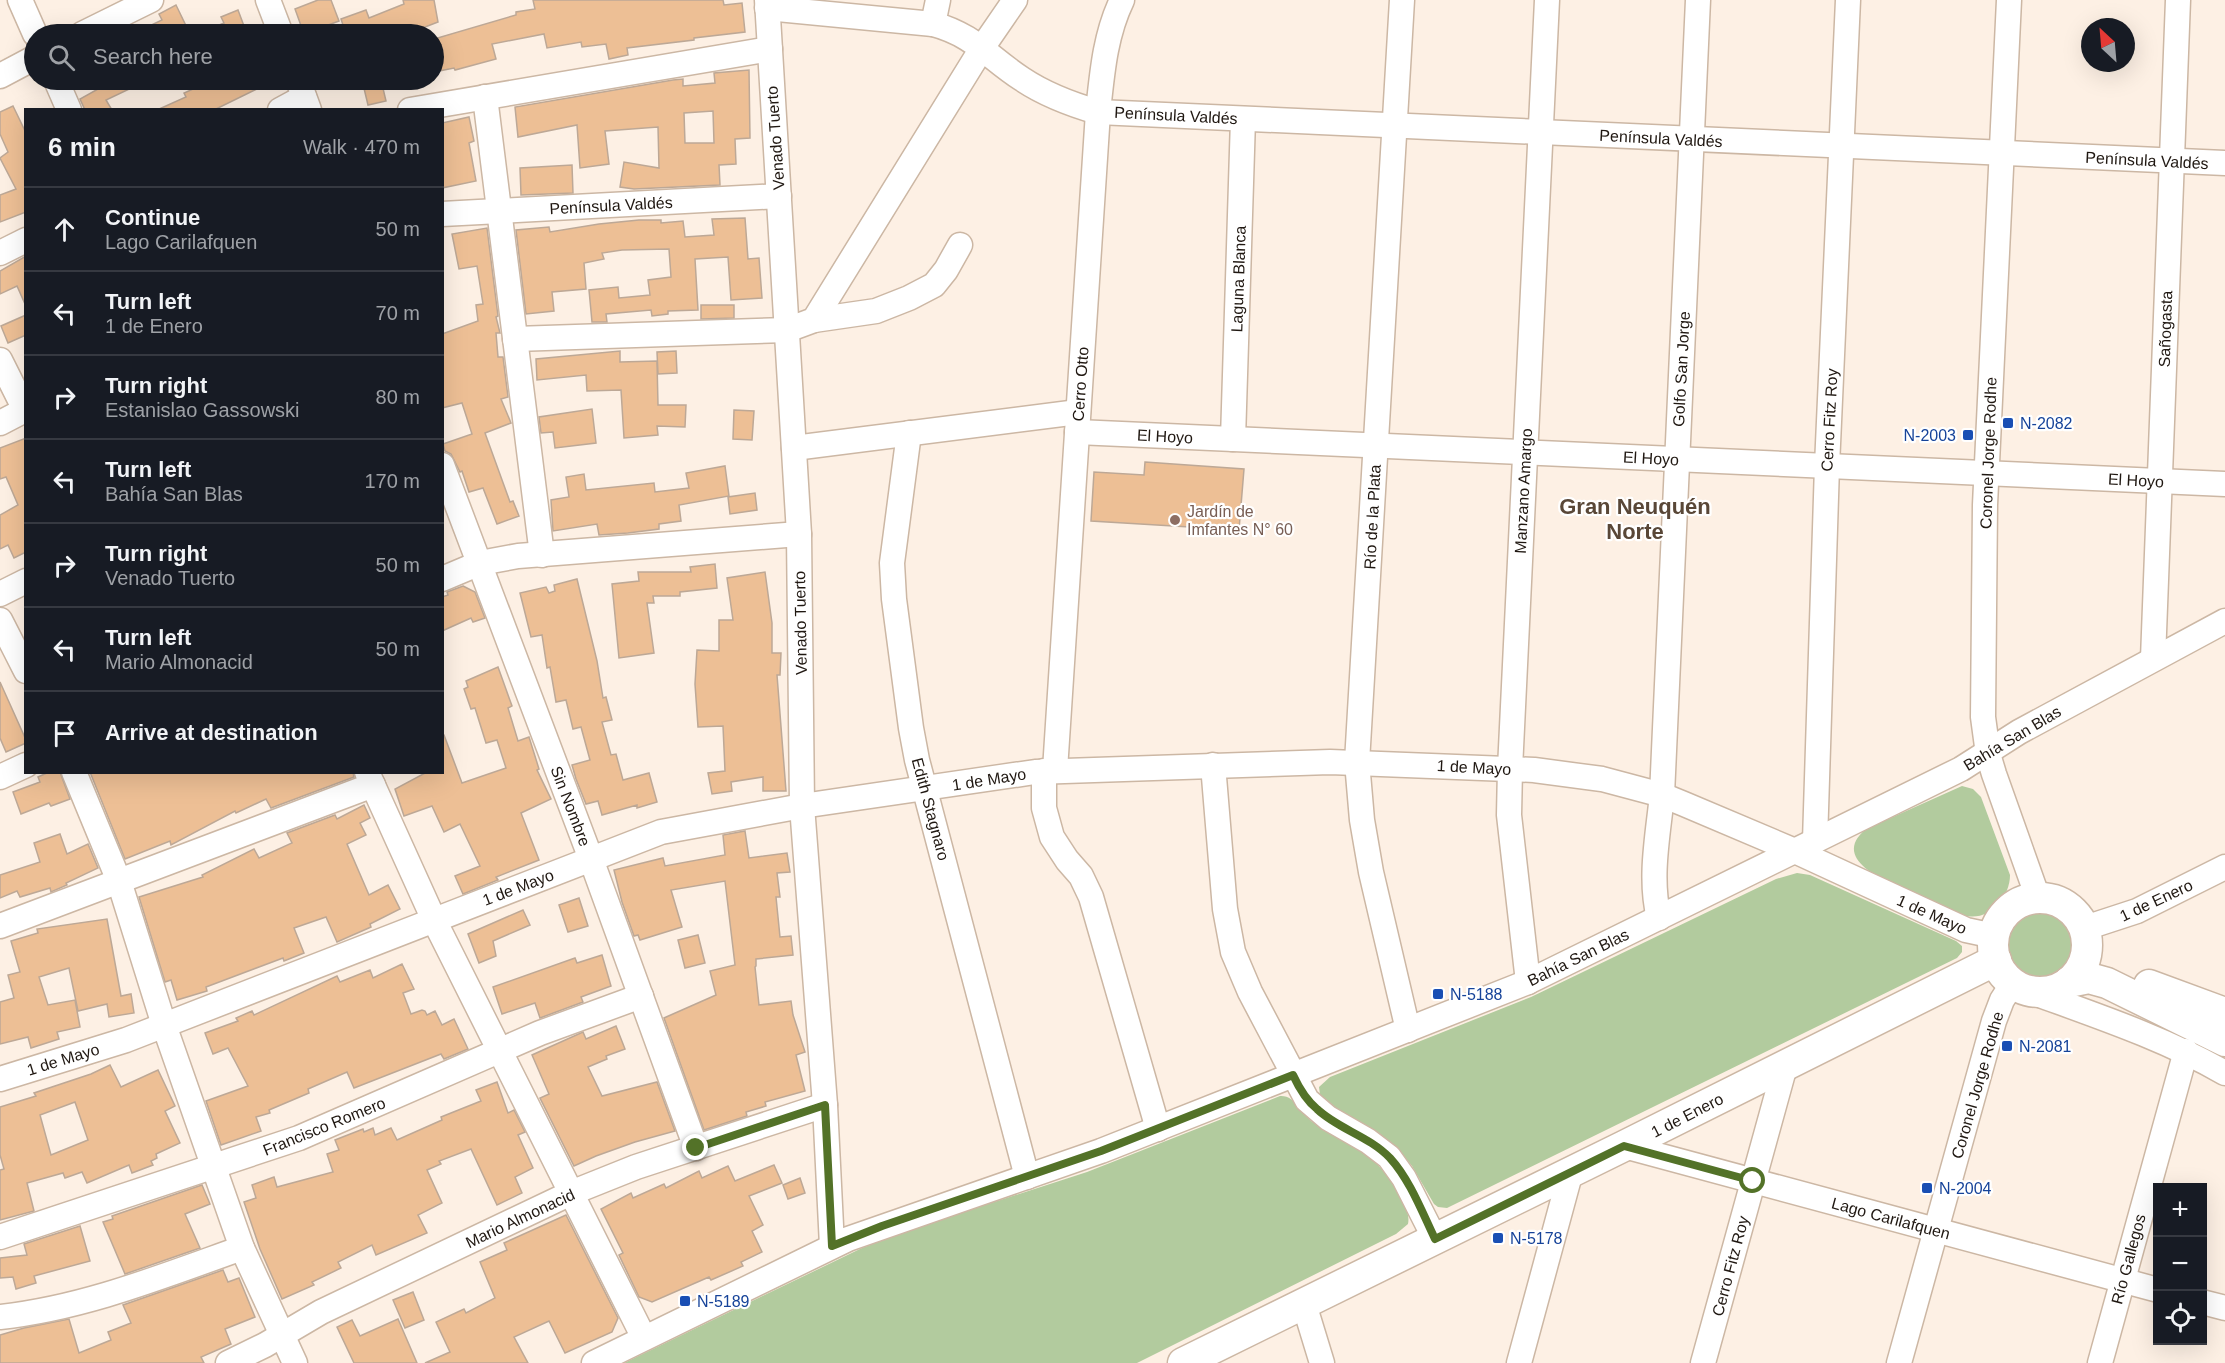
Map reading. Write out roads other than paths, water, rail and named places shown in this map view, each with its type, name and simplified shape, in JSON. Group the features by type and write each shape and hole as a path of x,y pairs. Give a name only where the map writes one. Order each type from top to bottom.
{"main road":[{"path":"2007,967 2004,915 2013,906 2024,901 2038,898 2053,899 2077,915 2098,957 2128,977 2225,1013"},
{"path":"2069,982 2079,971 2086,958 2086,936"},
{"name":"1 de Enero","path":"1193,1361 1785,1065 2007,967 2041,992 2056,989 2069,982"},
{"path":"2069,982 2089,978 2107,983 2225,1041"}],"street":[{"path":"20,0 31,24"},
{"path":"102,24 151,0"},
{"path":"268,0 277,24"},
{"path":"933,24 938,0"},
{"path":"814,320 982,48 1015,0"},
{"name":"Cerro Otto","path":"1122,0 1106,47 1098,112 1078,422 1050,771 1044,808 1052,837 1066,860 1081,876 1091,897 1158,1129"},
{"name":"Río de la Plata","path":"1402,0 1357,762 1362,820 1371,872 1408,1030"},
{"name":"Manzano Amargo","path":"1528,982 1509,815 1547,0"},
{"name":"Golfo San Jorge","path":"1659,918 1654,897 1654,879 1662,795 1698,0"},
{"name":"Cerro Fitz Roy","path":"1805,846 1827,466 1848,0"},
{"name":"Coronel Jorge Rodhe","path":"2008,0 1987,473 1983,717 1988,753 2038,898"},
{"name":"Sañogasta","path":"2153,659 2178,0"},
{"name":"Península Valdés","path":"767,4 933,24 952,29 1046,94 1098,112 2225,164"},
{"name":"Venado Tuerto","path":"767,4 799,534 802,806 825,1105 832,1246"},
{"path":"422,108 770,49"},
{"path":"0,76 24,63"},
{"path":"60,90 68,108"},
{"path":"283,108 304,95"},
{"path":"485,97 542,555"},
{"name":"Laguna Blanca","path":"1233,439 1243,118"},
{"name":"Península Valdés","path":"444,214 779,196"},
{"path":"0,253 24,241"},
{"path":"515,339 787,330 814,320 876,311 909,298 934,285 946,270 960,245"},
{"path":"0,360 24,409"},
{"path":"0,423 24,411"},
{"name":"El Hoyo","path":"794,448 909,434 1078,422 1233,439 2225,484"},
{"name":"Edith Stagnaro","path":"909,434 892,563 893,590 911,728 1027,1177"},
{"name":"Sin Nombre","path":"444,470 591,859 696,1148"},
{"path":"444,578 480,563 518,556 799,534"},
{"path":"0,594 24,581"},
{"path":"0,620 24,667"},
{"name":"Bahía San Blas","path":"594,1363 832,1246 882,1226 1027,1177 1158,1129 1528,982 1960,769 2019,732 2225,621"},
{"name":"1 de Mayo","path":"0,1079 126,1040 661,832 802,806 1050,771 1357,762 1568,773 1602,779 1662,795 1805,846 1958,927 1975,933 2007,967 2186,1051 2225,1073"},
{"path":"1213,765 1225,909 1233,952 1250,992 1307,1100 1317,1110 1368,1141 1389,1157 1404,1178 1435,1239"},
{"path":"0,777 24,766"},
{"path":"75,774 119,881 164,1025 242,1248 295,1363"},
{"path":"0,926 119,881 370,778 434,920 644,1338"},
{"name":"1 de Enero","path":"2086,936 2225,867"},
{"name":"Coronel Jorge Rodhe","path":"1899,1363 1996,1015 2007,967"},
{"name":"Francisco Romero","path":"0,1238 299,1138 549,1030 641,996"},
{"name":"Río Gallegos","path":"2100,1363 2186,1051"},
{"name":"Cerro Fitz Roy","path":"1703,1363 1785,1065"},
{"name":"Mario Almonacid","path":"228,1363 321,1312 571,1193 636,1167 825,1105"},
{"name":"Lago Carilafquen","path":"1624,1146 2153,1289"},
{"path":"1519,1363 1572,1172"},
{"path":"0,1317 50,1309 100,1296 242,1248"},
{"path":"2207,1303 2225,1308"},
{"path":"1304,1304 1322,1363"}],"place":[{"name":"N-2082","path":"2008,423"},
{"name":"N-2003","path":"1968,435"},
{"name":"Jardín de Imfantes N° 60","path":"1175,520"},
{"name":"N-5188","path":"1438,994"},
{"name":"N-2081","path":"2007,1046"},
{"name":"N-2004","path":"1927,1188"},
{"name":"N-5178","path":"1498,1238"},
{"name":"N-5189","path":"685,1301"}],"district":[{"name":"Gran Neuquén Norte","path":"1635,518"}]}
